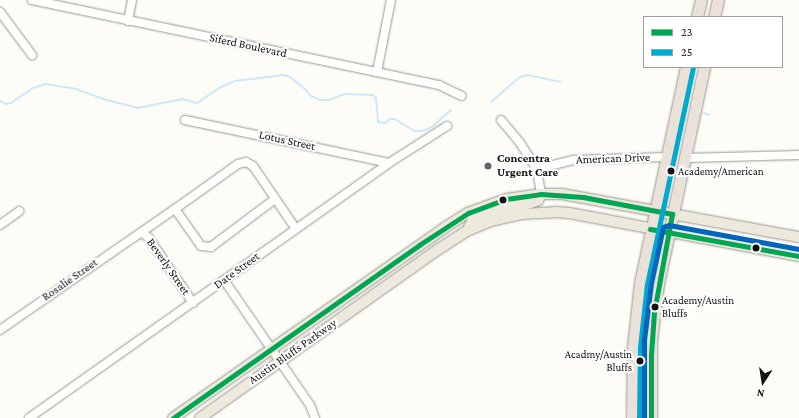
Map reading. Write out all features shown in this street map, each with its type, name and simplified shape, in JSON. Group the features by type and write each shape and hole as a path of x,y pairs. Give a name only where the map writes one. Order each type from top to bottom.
{"highway":[{"path":"697,16 701,0"},
{"path":"714,16 718,0"},
{"path":"632,418 633,347 636,307 654,211 686,68"},
{"path":"651,418 651,341 658,284 704,68"}],"main road":[{"name":"Austin Bluffs Parkway","path":"173,418 271,348 468,213 506,199 541,194 583,198 799,237"},
{"path":"467,231 472,220 505,208 532,203 538,200 541,194"},
{"name":"Austin Bluffs Parkway","path":"200,418 467,231 478,225 505,217 555,212 799,256"},
{"path":"387,286 386,277 390,266"}],"street":[{"name":"Siferd Boulevard","path":"32,0 439,85 462,96"},
{"path":"128,21 132,0"},
{"path":"377,72 391,0"},
{"path":"0,12 32,55"},
{"name":"Lotus Street","path":"185,120 389,163"},
{"path":"501,120 520,143 537,169 541,194"},
{"name":"Date Street","path":"29,418 389,163 447,126"},
{"path":"684,158 799,155"},
{"name":"American Drive","path":"537,169 574,160 666,157"},
{"name":"Rosalie Street","path":"0,330 134,235 142,232 238,164 246,162 253,166 275,199"},
{"path":"175,209 202,246 211,247 275,199 296,230"},
{"path":"0,225 20,211"},
{"name":"Beverly Street","path":"142,232 148,237 193,303"},
{"path":"224,280 310,405 315,418"}],"waterway":[{"path":"0,101 6,104 11,103 33,88 45,84 76,89 103,99 138,108 183,99 197,103 219,88 235,81 283,75 290,77 311,96 321,100 329,100 345,94 373,95 376,98 378,122 385,123 390,119 395,119 414,131 423,131 432,127 451,110"},
{"path":"491,102 520,77 528,75 560,82"},
{"path":"704,113 710,115"}],"transit line":[{"name":"25","path":"639,418 640,347 647,284 693,68"},
{"name":"23","path":"173,418 419,245 468,213 506,199 541,194 583,197 672,214 654,312 651,355 651,418"},
{"path":"644,418 644,340 651,283 663,227 669,225 799,249"},
{"name":"23","path":"650,229 799,256"}],"place":[{"name":"Concentra Urgent Care","path":"488,166"},
{"name":"Academy/American","path":"671,171"},
{"name":"Academy/Austin Bluffs","path":"655,307"},
{"name":"Acadmy/Austin Bluffs","path":"640,361"}]}
